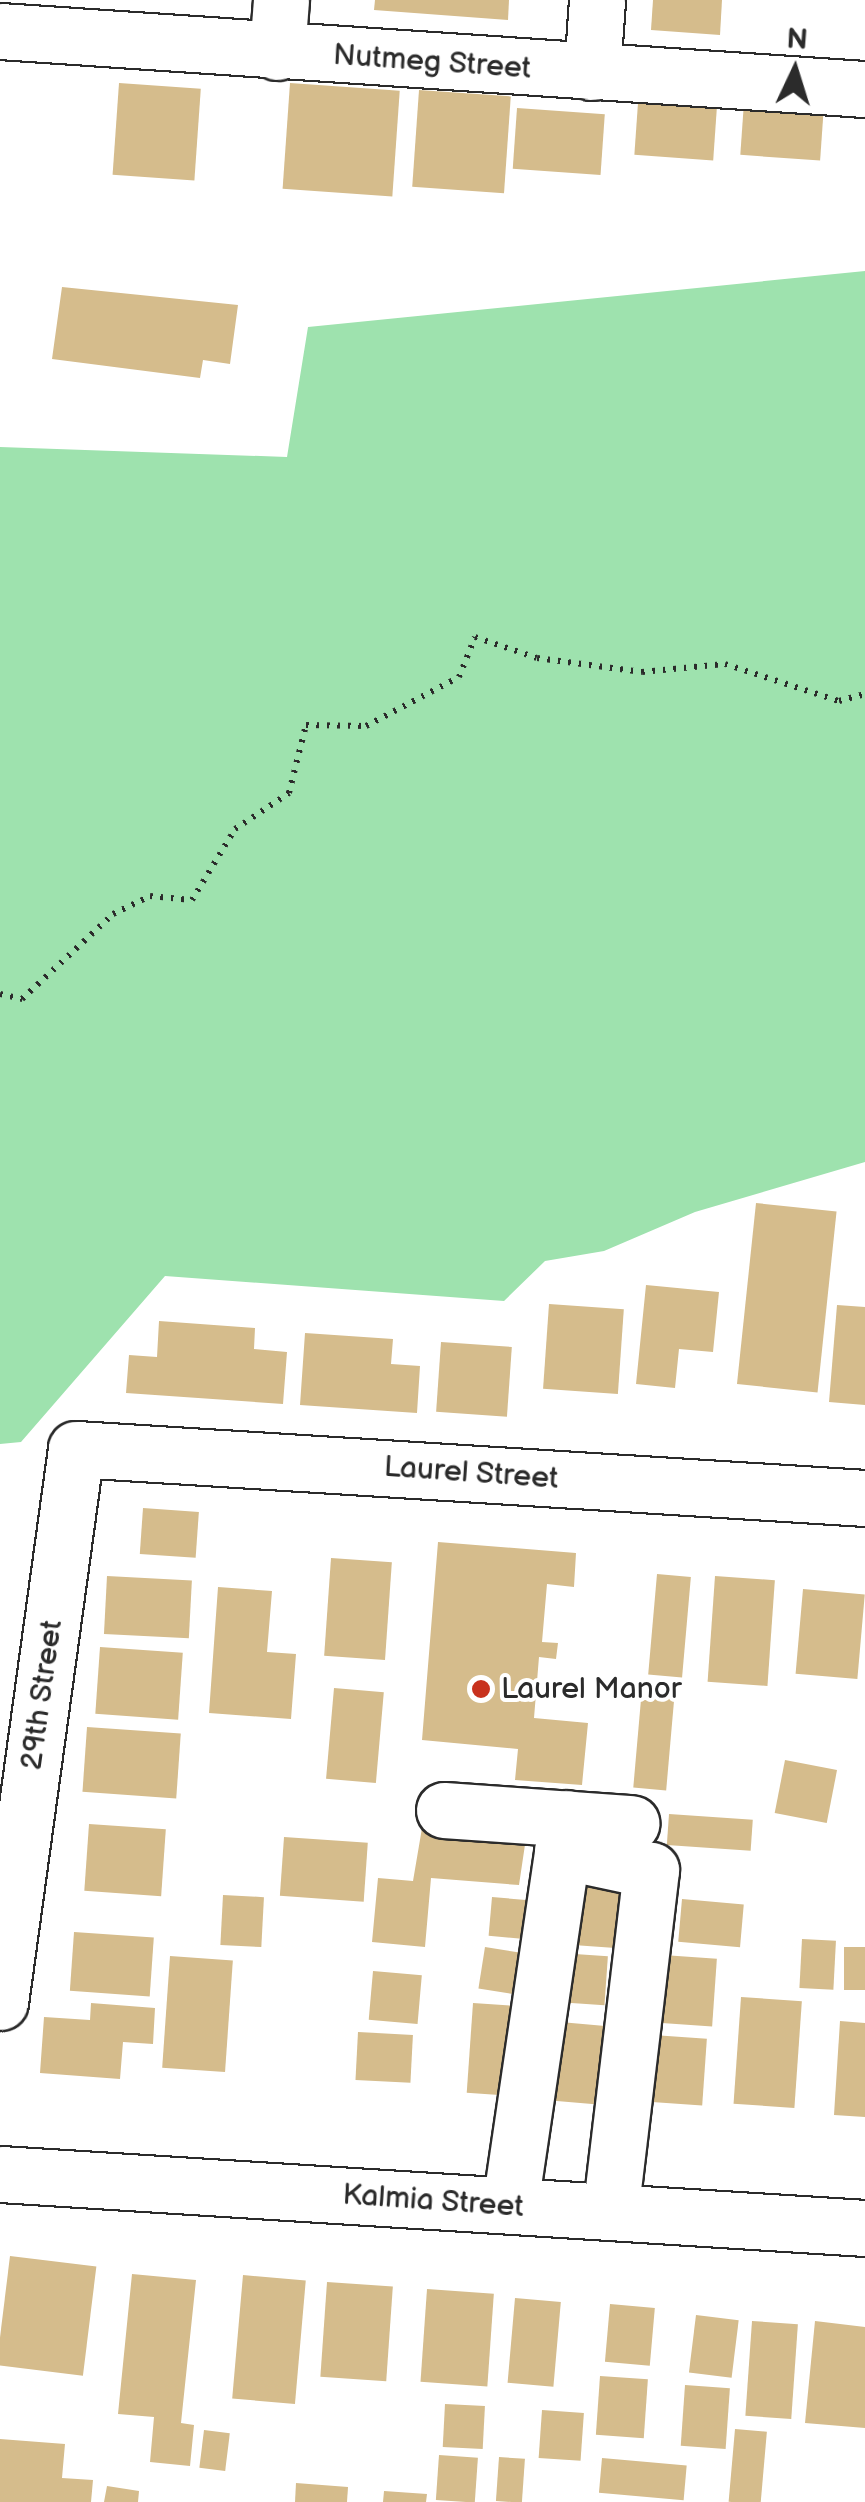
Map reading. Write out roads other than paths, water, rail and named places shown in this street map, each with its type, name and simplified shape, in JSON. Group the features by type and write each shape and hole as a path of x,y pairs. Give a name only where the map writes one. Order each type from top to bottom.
{"street":[{"path":"592,72 597,0"},
{"name":"Nutmeg Street","path":"0,31 279,26 592,72 865,89"},
{"name":"Laurel Street","path":"76,1448 865,1498"},
{"name":"29th Street","path":"2,1970 19,1726 76,1448"},
{"path":"444,1810 565,1833 651,1870 610,2212"},
{"path":"565,1833 632,1823"},
{"path":"510,2205 565,1833"},
{"name":"Kalmia Street","path":"0,2174 865,2228"}],"place":[{"name":"Laurel Manor","path":"481,1689"}]}
